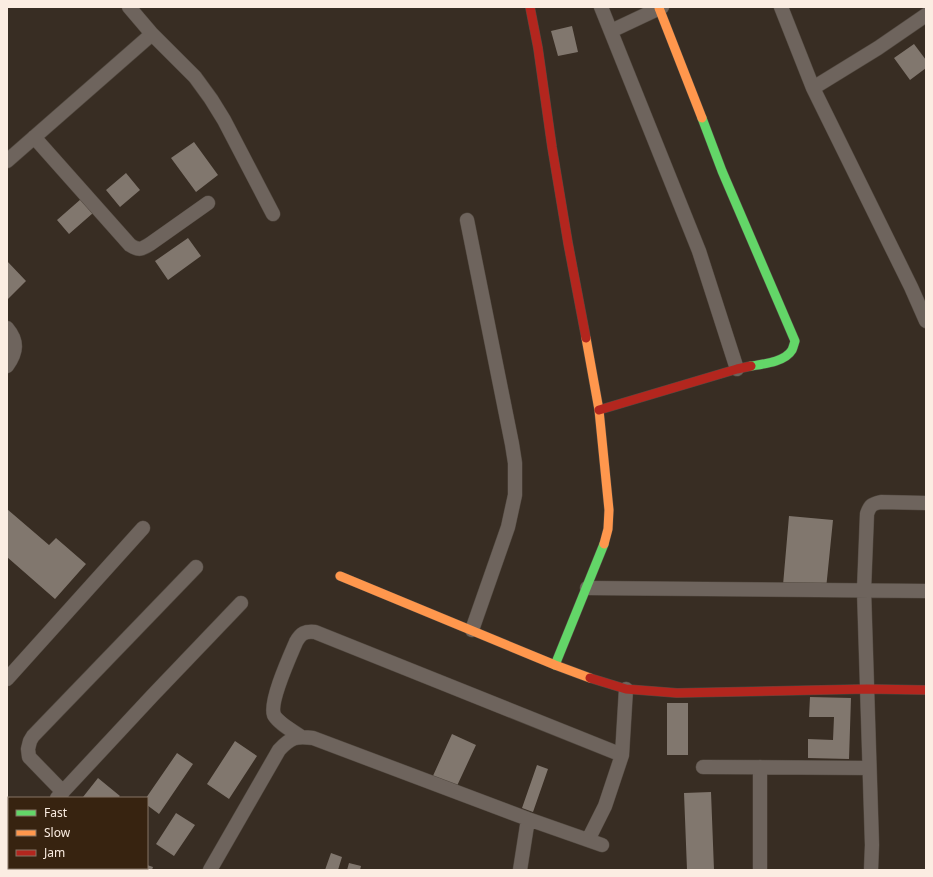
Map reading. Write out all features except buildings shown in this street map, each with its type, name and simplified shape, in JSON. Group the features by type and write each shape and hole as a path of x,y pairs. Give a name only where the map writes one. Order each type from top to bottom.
{"street":[{"path":"129,7 152,34 195,77 211,99 224,120 273,214"},
{"path":"530,7 538,48 568,244 599,410 609,510 608,529 604,546 555,665"},
{"path":"601,7 699,250 738,369"},
{"path":"781,7 813,88 911,287 926,321"},
{"path":"599,410 738,369 772,362 786,357 792,350 795,341 722,171 661,8 611,31"},
{"path":"813,88 878,48 926,15"},
{"path":"7,161 152,34"},
{"path":"34,138 130,245 137,249 143,248 150,244 208,203"},
{"path":"467,220 515,463 515,495 508,527 472,630"},
{"path":"7,328 15,340 15,350 7,366"},
{"path":"871,870 872,846 864,590 867,514 869,507 881,502 926,503"},
{"path":"7,679 143,528"},
{"path":"196,567 33,736 30,741 28,749 29,757 60,795 241,603"},
{"path":"340,576 555,665 598,681 626,689 677,693 866,688 926,690"},
{"path":"587,588 926,591"},
{"path":"602,845 528,819 313,738 300,736 277,720 273,714 275,696 296,642 300,636 307,631 315,632 622,755"},
{"path":"588,840 605,806 622,755 626,689"},
{"path":"210,870 279,750 290,740 300,736"},
{"path":"703,767 869,768"},
{"path":"760,767 760,870"},
{"path":"520,870 528,819"}],"traffic: fast":[{"path":"702,118 722,171 795,341 789,354 779,360 751,366"},
{"path":"555,665 604,544"}],"traffic: slow":[{"path":"659,8 702,118"},
{"path":"586,338 599,410 609,510 608,529 604,544"},
{"path":"340,576 590,678"}],"traffic: jam":[{"path":"530,7 538,48 552,147 568,243 586,338"},
{"path":"599,410 751,366"},
{"path":"590,678 626,689 677,693 867,689 926,690"}]}
